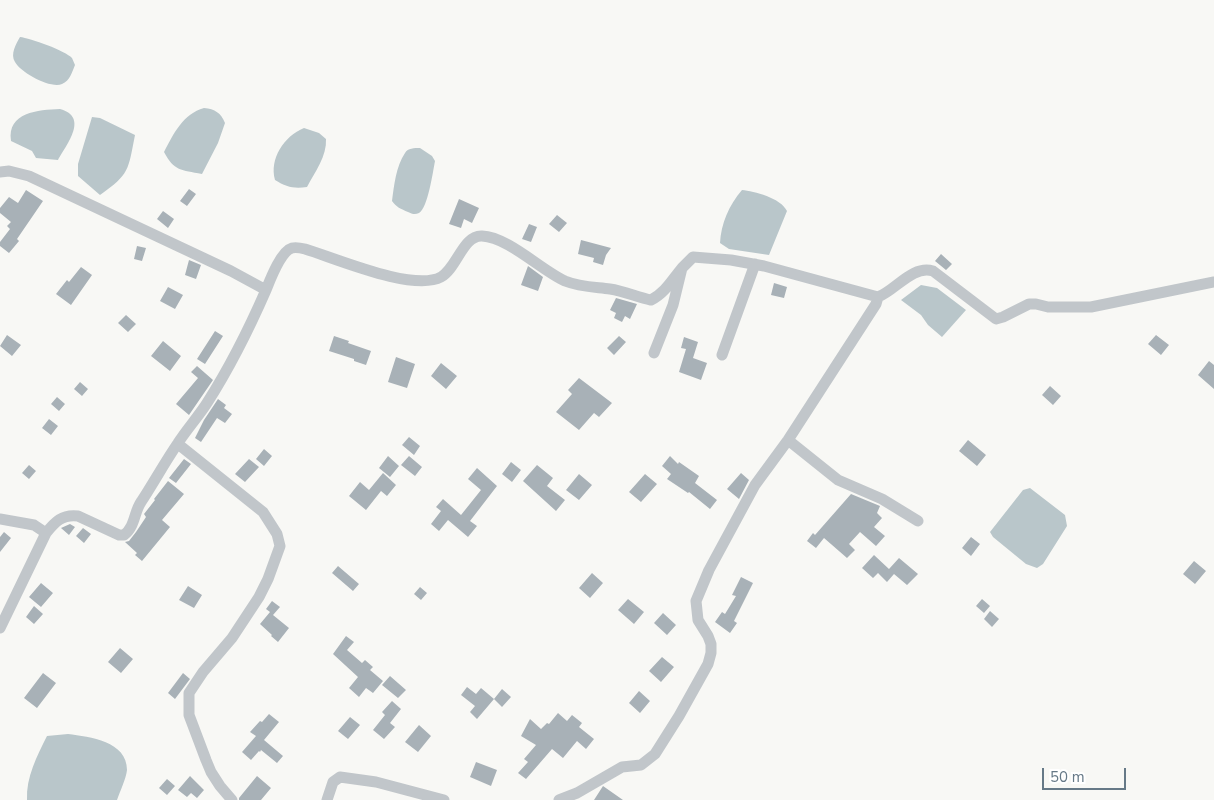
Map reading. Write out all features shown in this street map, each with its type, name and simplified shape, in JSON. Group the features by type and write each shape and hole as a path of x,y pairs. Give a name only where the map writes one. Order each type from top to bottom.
{"street":[{"path":"0,172 9,171 29,176 231,271 266,290"},
{"path":"0,628 46,533 56,520 71,515 102,526 119,535 124,535 131,529 140,504 178,444 208,402 250,327 284,254 289,249 305,249 377,274 421,281 441,277 456,261 471,238 480,235 492,237 519,251 565,281 580,286 610,289 651,300 659,296 668,287 689,260 699,256 755,264 878,297 923,268 933,270 996,319 1029,304 1048,307 1091,307 1214,282"},
{"path":"722,355 755,264"},
{"path":"654,353 673,305 682,268"},
{"path":"559,800 577,793 622,767 641,765 655,754 708,664 711,644 698,620 696,601 722,545 741,515 745,502 788,440 876,304 878,297"},
{"path":"788,440 838,480 882,499 918,521"},
{"path":"178,444 263,512 277,534 280,546 259,597 232,638 203,672 189,693 189,715 206,760 220,786 232,800"},
{"path":"0,519 34,525 46,533"},
{"path":"327,800 333,782 340,777 391,786 444,800"}],"shaded area":[{"path":"20,37 48,45 72,58 75,65 67,81 57,85 51,84 23,71 15,62 13,56"},
{"path":"204,108 217,112 225,123 218,143 202,174 179,169 171,163 164,152 180,125 190,115"},
{"path":"60,109 69,113 73,118 74,124 70,139 58,160 36,158 32,151 11,141 11,131 19,118 42,110"},
{"path":"92,117 100,118 135,135 126,170 117,182 100,195 78,176 78,164"},
{"path":"304,128 319,133 326,139 325,152 307,187 290,187 275,180 274,164 284,142"},
{"path":"420,148 432,156 435,161 425,204 419,213 414,214 399,208 392,201 396,176 402,158 408,150"},
{"path":"742,190 773,199 784,206 787,211 769,255 729,249 720,243 726,215"},
{"path":"921,285 937,288 966,310 942,337 928,325 921,315 901,300"},
{"path":"1030,488 1065,515 1067,526 1043,564 1037,568 1026,564 993,537 990,532 1023,490"},
{"path":"68,734 106,742 121,753 127,770 117,800 27,800 30,775 47,736"}],"building":[{"path":"189,189 196,194 187,206 180,201"},
{"path":"26,190 43,201 17,239 19,241 9,253 0,246 0,242 10,229 7,226 11,222 0,213 0,208 9,197 18,203"},
{"path":"459,199 479,208 472,223 464,219 461,228 449,224"},
{"path":"163,211 174,219 168,228 157,219"},
{"path":"557,215 567,223 559,232 549,224"},
{"path":"529,224 537,227 531,242 522,239"},
{"path":"581,240 611,248 606,255 603,265 593,262 594,258 578,254"},
{"path":"137,246 146,248 142,261 134,259"},
{"path":"941,254 952,264 946,270 935,261"},
{"path":"189,260 201,265 196,279 185,275"},
{"path":"528,266 543,277 538,291 521,285"},
{"path":"81,267 92,275 71,305 56,294"},
{"path":"774,283 787,287 784,298 771,295"},
{"path":"168,287 183,295 175,309 160,301"},
{"path":"616,298 637,304 630,319 625,316 622,322 614,318 616,313 610,310"},
{"path":"126,315 136,324 128,332 118,323"},
{"path":"215,331 223,336 205,364 197,359"},
{"path":"7,335 21,345 12,356 0,346"},
{"path":"1156,335 1169,345 1161,355 1148,344"},
{"path":"334,336 371,351 366,365 329,351"},
{"path":"619,336 626,342 614,355 607,348"},
{"path":"684,337 698,342 693,358 707,363 701,380 679,372 686,349 681,348"},
{"path":"163,341 181,356 170,371 151,356"},
{"path":"396,357 415,364 407,388 388,382"},
{"path":"1209,361 1214,365 1214,389 1198,375"},
{"path":"441,363 457,376 446,389 431,376"},
{"path":"197,366 213,380 189,415 176,404 198,378 191,372"},
{"path":"579,378 612,403 599,417 594,413 579,430 556,412 572,394 568,390"},
{"path":"80,382 88,389 82,396 74,389"},
{"path":"1050,386 1061,396 1053,405 1042,395"},
{"path":"57,397 65,404 59,411 51,404"},
{"path":"218,399 226,405 224,408 232,414 225,423 217,418 201,442 195,438"},
{"path":"49,419 58,426 51,435 42,428"},
{"path":"409,437 420,446 414,455 402,445"},
{"path":"968,440 986,455 977,466 959,451"},
{"path":"264,449 272,456 264,466 256,459"},
{"path":"388,456 399,466 390,477 379,468"},
{"path":"409,456 422,467 415,476 401,465"},
{"path":"670,456 678,464 679,462 699,476 695,483 717,500 710,509 689,492 667,479 671,474 662,466"},
{"path":"184,459 191,464 176,483 169,478"},
{"path":"249,459 259,467 245,482 235,474"},
{"path":"511,462 521,470 512,482 502,474"},
{"path":"29,465 36,471 29,479 22,473"},
{"path":"537,465 553,478 547,486 565,500 556,511 523,481"},
{"path":"477,468 497,486 470,521 477,526 468,537 448,520 439,531 431,524 441,511 436,507 443,499 461,515 481,490 468,479"},
{"path":"383,473 396,485 387,496 381,491 366,510 349,496 360,482 369,490"},
{"path":"741,473 749,480 739,499 727,489"},
{"path":"579,474 592,485 579,500 566,490"},
{"path":"645,474 657,484 641,502 629,492"},
{"path":"168,481 184,494 162,520 170,527 142,561 135,555 137,553 125,542 129,541 136,532 146,517 144,514"},
{"path":"851,494 880,506 877,513 882,518 874,527 885,536 876,546 860,532 849,544 855,550 847,558 824,538 816,548 807,541 813,533 815,535"},
{"path":"70,524 75,527 69,535 61,528"},
{"path":"83,528 91,534 84,543 76,536"},
{"path":"4,532 11,538 0,552 0,537"},
{"path":"971,537 980,544 971,556 962,548"},
{"path":"874,555 889,569 899,558 918,574 907,585 894,574 887,582 878,573 873,578 862,568"},
{"path":"1194,561 1206,571 1195,584 1183,574"},
{"path":"338,566 359,584 353,591 332,573"},
{"path":"592,573 603,583 590,598 579,588"},
{"path":"741,577 753,583 734,621 737,623 730,633 715,622 722,612 725,614 736,596 732,595"},
{"path":"41,583 53,593 41,607 29,597"},
{"path":"188,586 202,595 194,608 179,600"},
{"path":"420,587 427,593 421,600 414,594"},
{"path":"628,599 644,612 634,624 618,610"},
{"path":"982,599 990,606 984,613 976,606"},
{"path":"272,601 280,607 273,615 289,628 278,642 260,624 270,612 266,609"},
{"path":"34,606 43,614 34,624 26,617"},
{"path":"990,611 999,619 992,627 984,619"},
{"path":"663,613 676,625 667,635 654,623"},
{"path":"346,636 354,642 347,650 362,663 365,660 373,667 370,670 383,681 373,693 366,688 359,697 349,688 358,677 333,654"},
{"path":"120,648 133,659 121,673 108,662"},
{"path":"662,657 674,667 661,682 649,671"},
{"path":"43,673 56,683 37,708 24,698"},
{"path":"183,673 190,679 175,699 168,693"},
{"path":"390,676 406,690 398,698 382,685"},
{"path":"467,687 476,694 481,688 494,699 477,719 470,712 475,706 461,695"},
{"path":"502,689 511,697 502,707 494,699"},
{"path":"639,691 650,701 640,713 629,703"},
{"path":"392,701 401,709 390,723 395,727 384,739 373,730 385,715 382,712"},
{"path":"558,713 567,721 572,715 582,723 579,727 594,739 586,749 577,741 563,758 552,749 526,779 518,773 528,762 524,759 536,745 521,736 530,719 541,729 547,723 549,724"},
{"path":"269,714 279,722 264,740 283,756 277,763 261,750 251,760 242,752 256,736 250,732"},
{"path":"350,717 360,725 348,739 338,731"},
{"path":"419,725 431,736 418,752 405,742"},
{"path":"476,762 497,770 491,786 470,777"},
{"path":"190,776 204,790 197,798 191,793 187,797 178,790"},
{"path":"257,776 271,788 261,800 239,800 239,798"},
{"path":"167,779 175,786 167,795 159,788"},
{"path":"603,786 623,800 594,800"}]}
